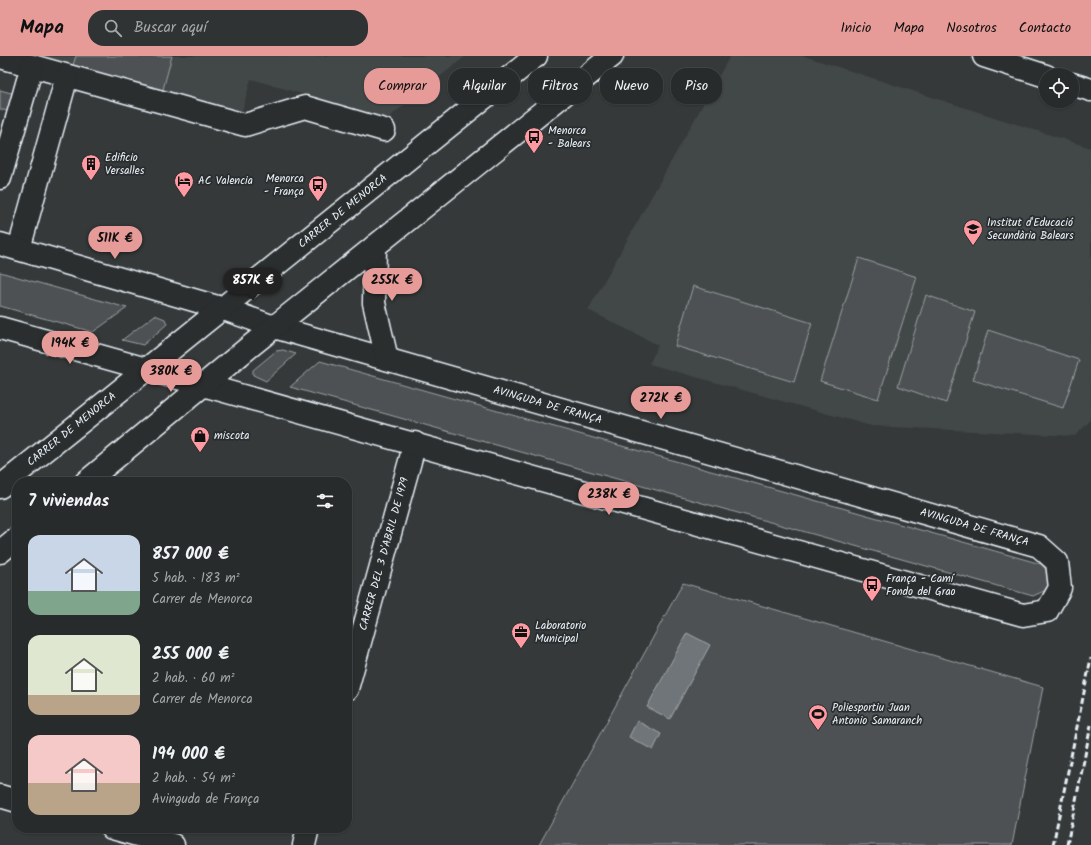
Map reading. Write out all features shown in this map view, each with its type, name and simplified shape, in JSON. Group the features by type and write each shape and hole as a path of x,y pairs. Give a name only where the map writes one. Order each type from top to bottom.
{"street":[{"name":"CARRER DE MENORCA","path":"12,477 536,56"},
{"path":"92,477 274,327 612,56"},
{"path":"984,56 1039,74"},
{"path":"0,57 245,125 305,107 384,130"},
{"path":"0,178 32,66"},
{"path":"10,246 67,76"},
{"path":"1079,86 1091,90"},
{"name":"AVINGUDA DE FRANÇA","path":"0,328 415,443 1023,615 1047,611 1060,588 1057,562 1040,546 274,327 221,308 10,246"},
{"path":"375,246 374,303 387,359"},
{"name":"CARRER DEL 3 D'ABRIL DE 1979","path":"352,671 415,443"},
{"name":"CARRER DE MENORCA","path":"0,487 12,477"},
{"path":"0,552 12,542"},
{"path":"0,796 12,800"},
{"path":"130,833 172,845"},
{"path":"304,845 307,833"}],"shaded area":[{"path":"29,56 466,56 451,68 448,68 448,70 440,77 440,68 364,68 364,104 406,104 387,119 251,79 241,115"},
{"path":"76,56 172,56 162,93 72,68"},
{"path":"730,56 804,56 1091,148 1091,420 1075,436 871,426 649,364 658,345 588,310 703,104 722,104 722,70"},
{"path":"0,90 15,94 10,112 0,109"},
{"path":"859,258 917,277 878,399 820,381"},
{"path":"0,272 127,308 93,332 0,306"},
{"path":"693,286 812,323 794,382 675,346"},
{"path":"926,295 975,312 946,403 898,386"},
{"path":"155,315 165,319 167,324 143,345 122,340"},
{"path":"988,330 1079,360 1063,408 973,380"},
{"path":"283,350 296,354 266,381 253,375 253,370 276,351"},
{"path":"320,361 1041,564 1048,572 1051,583 1044,591 1033,596 290,387"},
{"name":"Poliesportiu Juan Antonio Samaranch","path":"683,583 1043,687 1012,845 539,845"},
{"path":"687,633 710,645 670,719 647,707"},
{"path":"637,721 661,734 653,750 629,737"}],"railway":[{"path":"1053,845 1091,658"},
{"path":"1067,845 1091,725"}],"place":[{"name":"Menorca - Balears","path":"534,154"},
{"name":"Edificio Versalles","path":"91,181"},
{"name":"AC Valencia","path":"184,198"},
{"name":"Menorca - França","path":"318,202"},
{"name":"Institut d'Educació Secundària Balears","path":"973,246"},
{"name":"miscota","path":"200,453"},
{"name":"França - Camí Fondo del Grao","path":"872,602"},
{"name":"Laboratorio Municipal","path":"521,649"},
{"name":"Poliesportiu Juan Antonio Samaranch","path":"818,731"}]}
